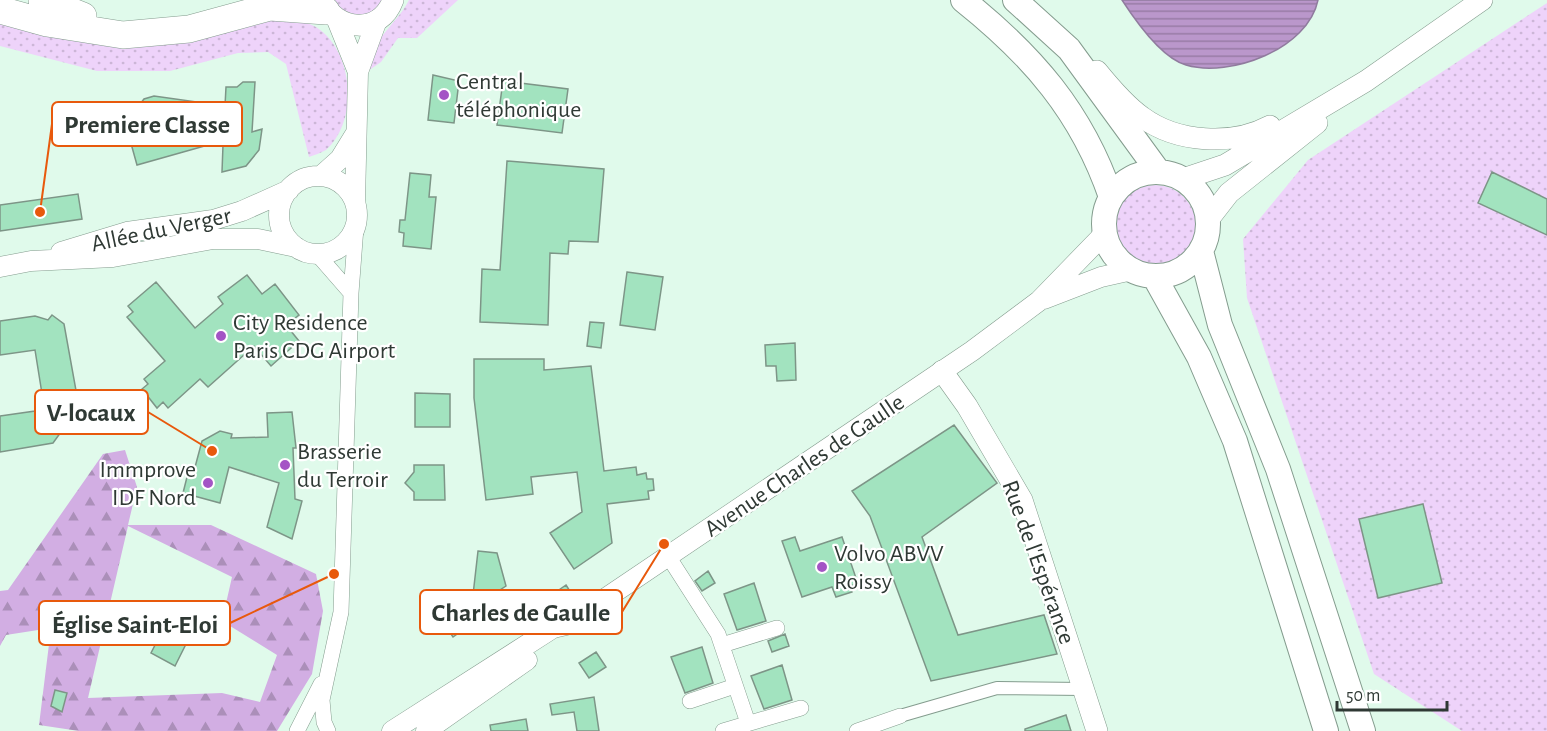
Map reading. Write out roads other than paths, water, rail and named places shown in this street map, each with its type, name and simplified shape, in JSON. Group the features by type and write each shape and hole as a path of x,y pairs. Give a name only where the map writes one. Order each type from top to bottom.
{"highway":[{"path":"42,0 84,16 119,20 156,18 226,2"},
{"path":"0,10 47,23 123,35 189,29 270,7 328,10"}],"main road":[{"path":"328,10 357,26 377,20 387,12 393,0"},
{"path":"963,0 993,24 1052,85 1082,129 1111,197"},
{"path":"1015,0 1069,50 1092,65 1113,90 1143,118 1172,131 1203,138 1221,139 1253,135 1333,92 1366,81"},
{"path":"1208,220 1229,192 1366,81 1482,0"},
{"path":"1069,50 1158,171"},
{"path":"1183,179 1225,165 1366,81"},
{"path":"1143,273 1181,270 1201,251 1208,231 1205,204 1196,189 1183,179 1158,171 1131,177 1111,197 1106,209 1105,233 1110,249 1120,261 1143,273 1199,357 1234,441 1326,731"},
{"path":"1201,251 1220,325 1278,469 1363,731"},
{"name":"Rue de l'Espérance","path":"942,371 973,416 1022,500 1097,731"}],"street":[{"path":"328,10 358,72"},
{"path":"328,731 324,722 322,700 341,612 351,292 358,214 355,201 358,72 377,20"},
{"path":"321,176 340,159 356,133"},
{"path":"355,201 341,183 321,176 309,177 289,190 282,201 281,226 286,238 296,247 317,254 341,247 350,238 356,226"},
{"name":"Allée du Verger","path":"0,267 31,261 127,232 213,220 242,212 289,190"},
{"name":"Avenue Charles de Gaulle","path":"392,731 553,628 566,625 942,371 1039,301 1105,233"},
{"name":"Allée du Verger","path":"31,261 113,257 213,240 258,239 296,247"},
{"path":"317,254 351,292"},
{"name":"Avenue Charles de Gaulle","path":"1039,301 1101,277 1143,273"},
{"path":"668,556 718,634 748,723"},
{"name":"Avenue Charles de Gaulle","path":"426,731 559,637 566,625"},
{"path":"722,645 777,628"},
{"path":"297,731 326,676"},
{"path":"690,700 735,686"},
{"path":"857,731 997,688 1084,689"},
{"path":"723,731 801,708"}],"place":[{"name":"Central téléphonique","path":"444,95"},
{"name":"Premiere Classe","path":"40,212"},
{"name":"City Residence Paris CDG Airport","path":"221,336"},
{"name":"V-locaux","path":"212,451"},
{"name":"Brasserie du Terroir","path":"285,465"},
{"name":"Immprove IDF Nord","path":"208,483"},
{"name":"Charles de Gaulle","path":"664,544"},
{"name":"Volvo ABVV Roissy","path":"822,567"},
{"name":"Église Saint-Eloi","path":"334,574"}]}
